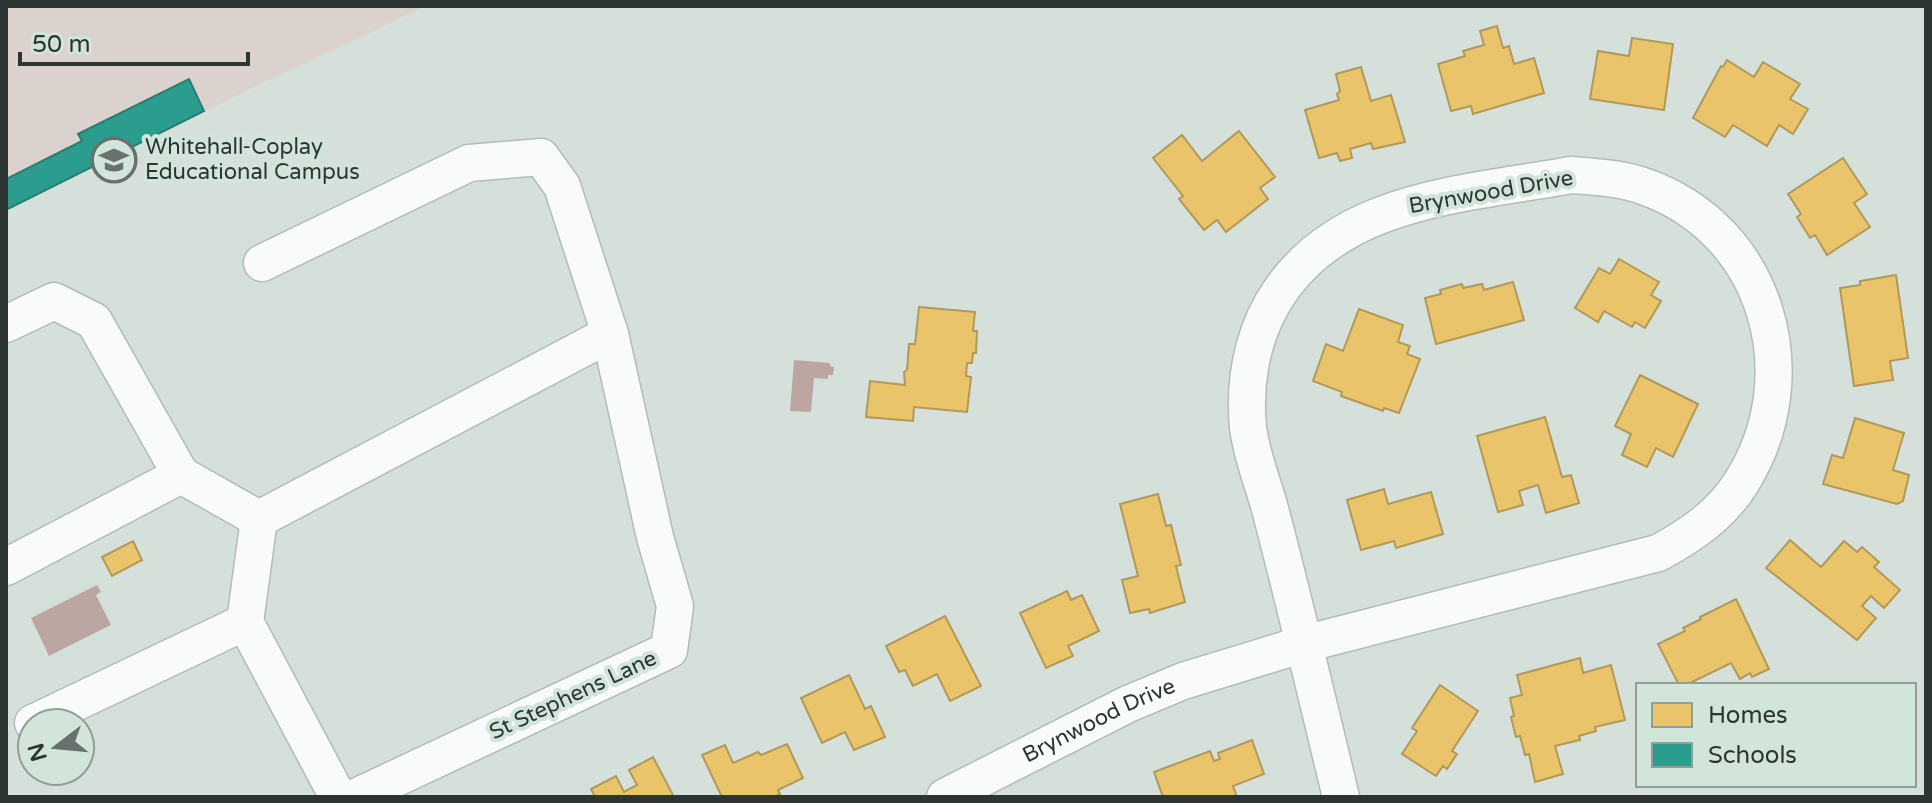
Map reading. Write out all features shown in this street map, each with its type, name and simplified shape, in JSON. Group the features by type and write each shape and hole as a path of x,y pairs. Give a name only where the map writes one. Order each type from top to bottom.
{"street":[{"name":"St Stephens Lane","path":"262,263 469,163 541,157 562,186 610,334 655,537 675,606 669,650 356,797"},
{"name":"Brynwood Drive","path":"945,797 1128,704 1183,681 1304,644 1658,553 1687,537 1718,511 1740,485 1759,450 1775,391 1774,350 1765,310 1751,279 1728,245 1704,220 1676,201 1645,187 1612,178 1571,175 1399,209 1367,219 1309,256 1282,287 1265,316 1253,348 1247,389 1248,430 1304,644 1341,797"},
{"path":"6,324 54,301 94,321 181,475 259,519"},
{"path":"259,519 610,334"},
{"path":"6,567 181,475"},
{"path":"259,519 245,622 338,797"},
{"path":"66,707 245,622"}],"shaded area":[{"path":"6,6 426,6 204,111 6,211"},
{"path":"794,360 830,363 834,367 833,375 828,375 828,379 814,378 811,412 790,411"},
{"path":"97,585 101,592 96,595 111,625 49,656 31,618"}],"building: Homes":[{"path":"1497,26 1503,48 1509,46 1514,64 1534,58 1544,93 1473,114 1471,106 1451,111 1438,64 1465,56 1463,51 1484,45 1480,31"},
{"path":"1632,38 1673,44 1664,110 1590,99 1598,51 1629,56"},
{"path":"1727,60 1754,77 1763,62 1800,84 1790,99 1808,109 1793,134 1779,125 1767,146 1733,125 1725,137 1693,118"},
{"path":"1361,67 1371,101 1391,95 1405,142 1373,149 1371,143 1350,149 1352,158 1340,161 1337,153 1319,158 1305,110 1339,100 1336,74"},
{"path":"1239,131 1275,177 1260,188 1268,199 1226,232 1217,220 1204,230 1179,199 1183,196 1153,158 1182,135 1202,161"},
{"path":"1843,158 1867,194 1854,203 1870,227 1827,255 1815,235 1810,238 1797,217 1801,214 1788,194"},
{"path":"1619,259 1659,282 1651,295 1661,301 1645,328 1635,322 1632,327 1604,311 1598,322 1575,308 1599,268 1610,274"},
{"path":"1896,275 1908,358 1890,361 1893,380 1854,386 1840,288"},
{"path":"1513,282 1524,320 1436,344 1425,298 1462,284 1463,288 1482,284 1484,290"},
{"path":"919,307 975,312 973,331 977,331 976,353 973,353 972,363 967,363 966,376 971,377 967,412 914,407 913,421 866,417 870,381 905,385 909,344 915,344"},
{"path":"1359,309 1403,325 1398,342 1410,346 1407,354 1420,359 1399,413 1384,408 1383,411 1341,396 1342,392 1313,381 1326,344 1343,351"},
{"path":"1640,375 1698,404 1673,457 1656,448 1647,467 1622,455 1631,434 1615,426"},
{"path":"1545,417 1562,477 1571,475 1579,503 1546,513 1538,485 1519,491 1523,505 1498,512 1477,436"},
{"path":"1855,418 1904,433 1893,470 1909,475 1903,501 1897,504 1823,484 1832,455 1843,458"},
{"path":"1384,489 1388,504 1431,492 1443,534 1396,548 1394,541 1361,550 1347,500"},
{"path":"1158,494 1166,526 1171,525 1181,565 1176,566 1185,602 1150,613 1149,609 1130,613 1122,580 1138,576 1120,504"},
{"path":"1790,540 1821,567 1844,541 1857,552 1862,547 1879,562 1874,567 1900,590 1884,608 1871,596 1862,606 1876,618 1857,640 1766,568"},
{"path":"133,541 142,560 112,576 102,557"},
{"path":"1067,591 1071,600 1082,595 1099,631 1068,646 1073,656 1046,668 1020,613"},
{"path":"1736,599 1769,669 1752,677 1750,673 1740,679 1731,663 1690,683 1678,683 1658,644 1685,631 1683,628"},
{"path":"945,616 981,686 950,701 937,674 913,686 905,670 899,672 886,646"},
{"path":"1580,658 1583,673 1611,665 1625,720 1595,727 1596,731 1579,736 1580,740 1555,746 1563,774 1535,782 1529,754 1525,755 1520,736 1516,737 1511,717 1514,716 1510,698 1522,695 1517,675"},
{"path":"849,675 865,709 871,706 885,737 854,750 845,732 822,743 801,698"},
{"path":"1440,685 1478,711 1452,751 1457,754 1447,769 1443,766 1436,776 1402,754 1417,731 1412,728"},
{"path":"1252,740 1264,774 1233,786 1237,797 1163,797 1154,772 1210,751 1214,761 1220,759 1218,753"},
{"path":"787,744 803,778 778,790 780,794 773,797 722,797 702,755 725,745 733,763"},
{"path":"653,757 674,797 595,797 591,789 616,776 624,792 637,785 629,770"}],"building: Schools":[{"path":"189,79 204,111 6,210 6,179 82,141 78,134"}],"place":[{"name":"Whitehall-Coplay Educational Campus","path":"114,160"}]}
